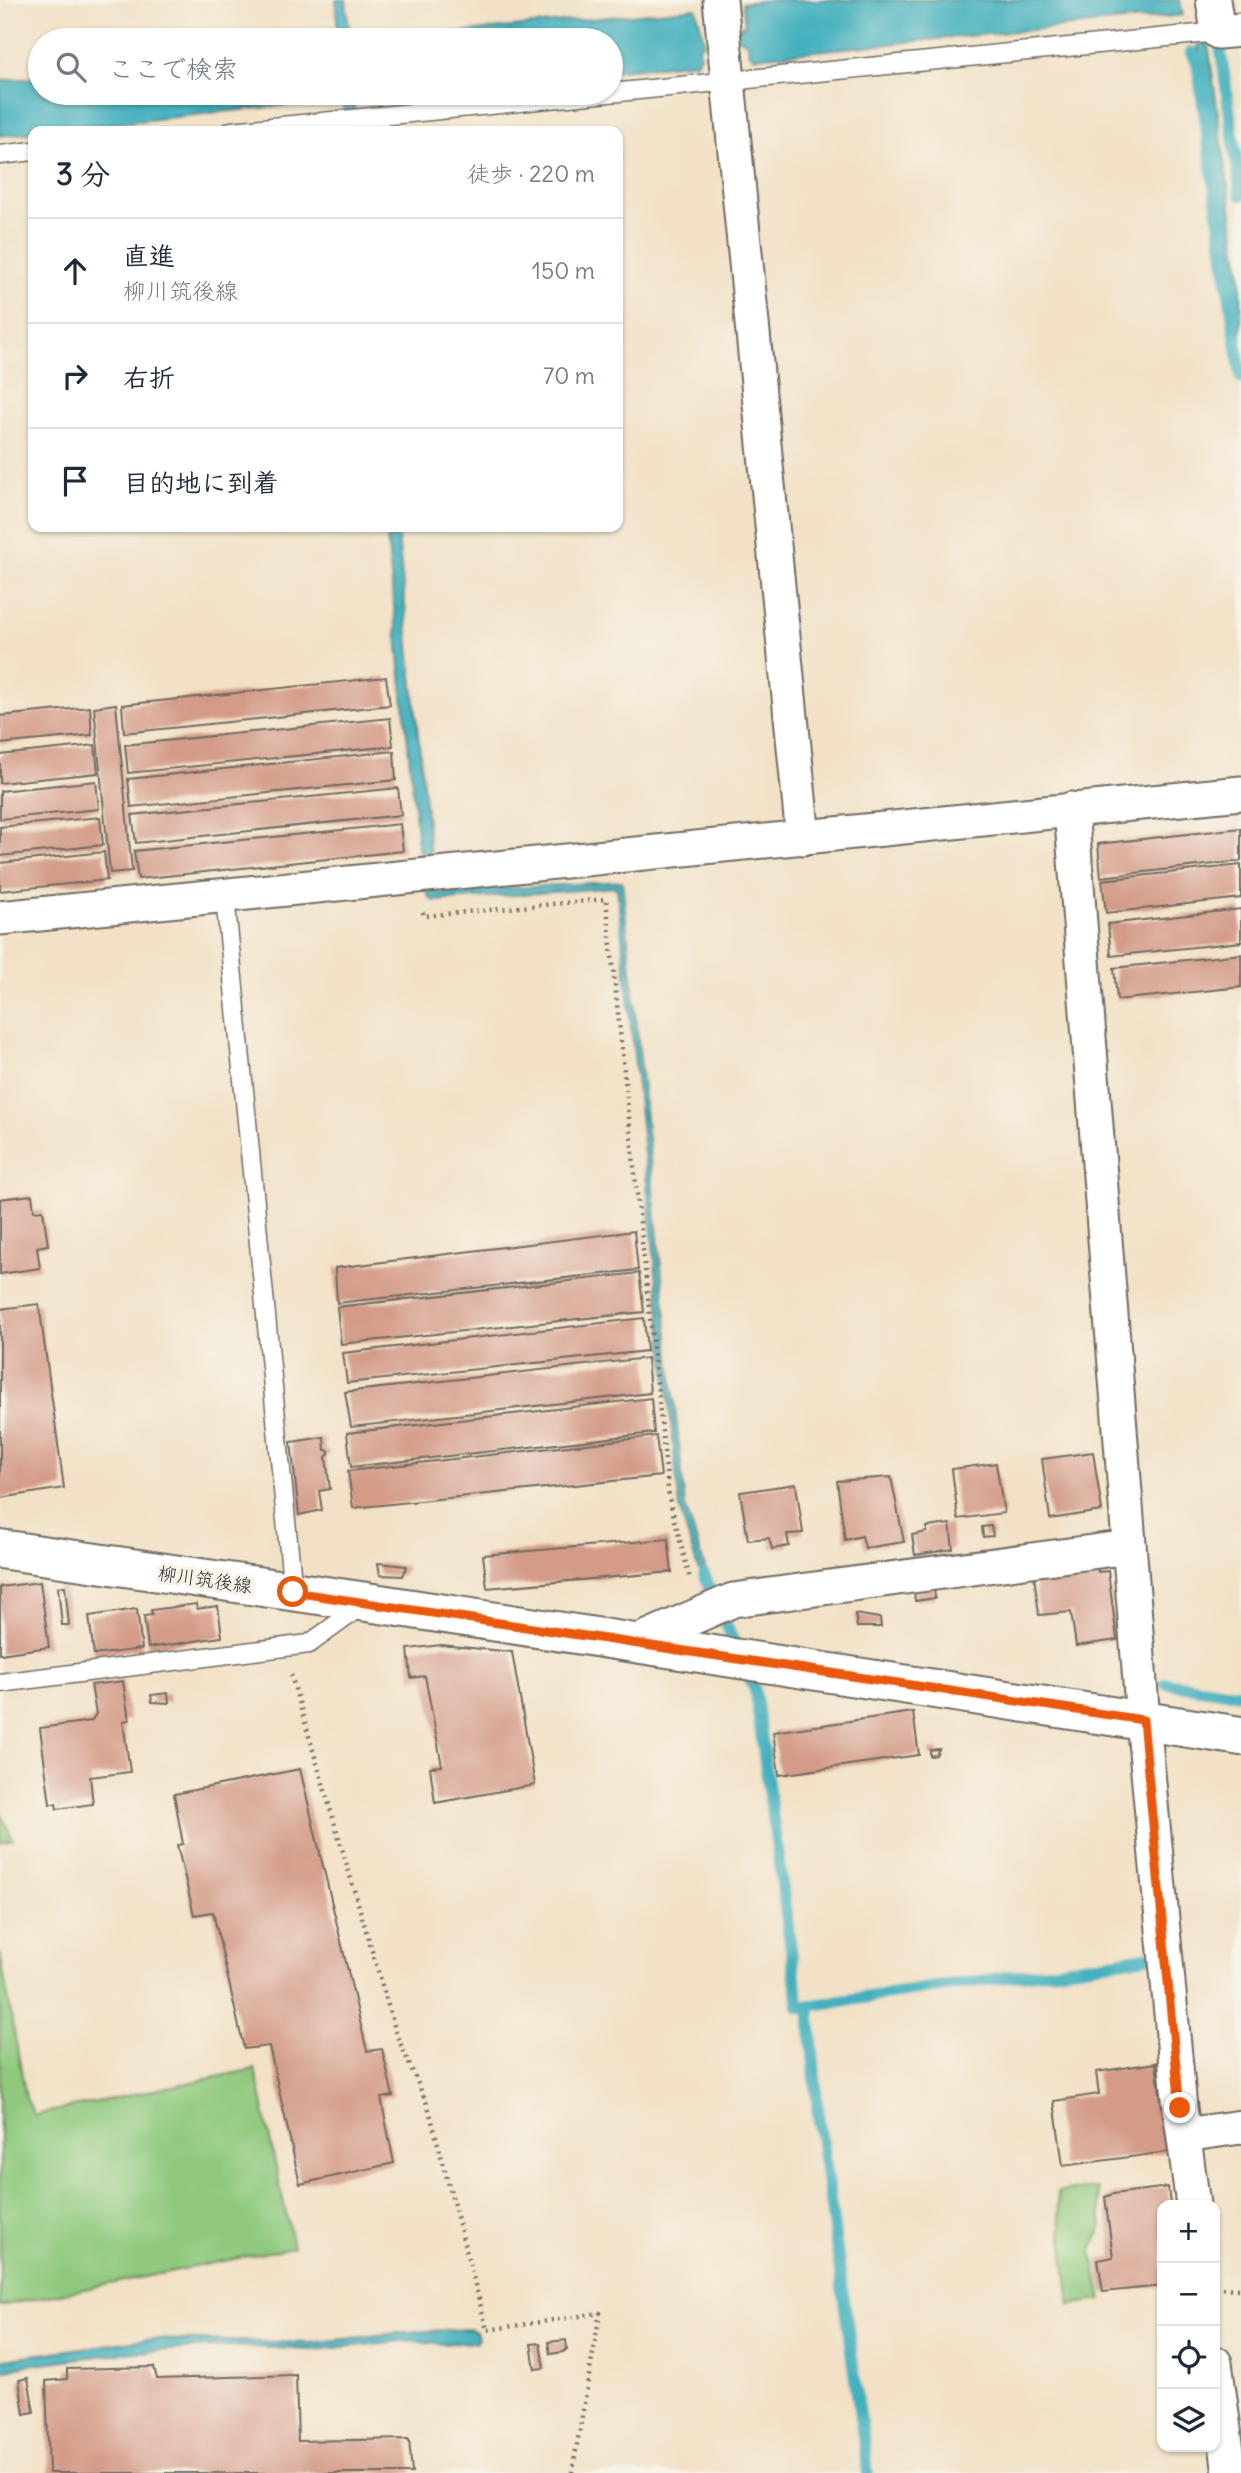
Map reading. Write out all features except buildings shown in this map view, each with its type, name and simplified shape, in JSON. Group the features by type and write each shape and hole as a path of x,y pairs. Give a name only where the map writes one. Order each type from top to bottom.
{"main road":[{"name":"柳川筑後線","path":"0,1549 367,1602 1241,1736"}],"street":[{"path":"720,0 803,838"},
{"path":"0,918 1241,793"},
{"path":"1071,809 1143,1720 1192,2200"},
{"path":"632,1644 733,1600 1129,1547"},
{"path":"1184,2136 1241,2127"},
{"path":"1219,2389 1230,2473"}],"lane":[{"path":"623,92 1224,21"},
{"path":"281,126 489,105"},
{"path":"0,155 28,152"},
{"path":"225,896 293,1592"},
{"path":"0,1683 309,1644 367,1602"}],"path":[{"path":"415,877 424,916 606,899 669,1498 691,1582"},
{"path":"289,1667 397,2036 428,2106 487,2330 600,2313 572,2473"},
{"path":"1220,2288 1241,2288"}],"green space":[{"path":"0,1812 13,1839 0,1842"},
{"path":"0,1953 26,2098 34,2115 255,2069 293,2247 0,2306"},
{"path":"1097,2188 1102,2225 1092,2251 1102,2300 1070,2305 1057,2192"}],"water":[{"path":"336,0 346,0 349,28 337,28"},
{"path":"770,0 1180,0 1183,15 754,57 749,52 748,43 738,38 736,28 745,25 742,3"},
{"path":"696,8 705,44 699,45 700,55 696,62 623,70 623,28 504,28"},
{"path":"1208,43 1241,279 1241,352 1197,45"},
{"path":"28,78 28,105 287,105 93,126 28,126 28,133 0,136 0,81"},
{"path":"344,105 354,105 356,126 346,126"},
{"path":"387,532 398,532 430,852 419,854"},
{"path":"622,881 685,1506 712,1589 705,1591 680,1510 617,887 434,901 427,891 434,889 436,893"},
{"path":"470,2329 476,2332 478,2339 475,2342 444,2344 411,2340 313,2350 227,2346 122,2353 27,2365 0,2372 0,2360 4,2359 147,2339 310,2343 406,2332"}],"waterway":[{"path":"1220,45 1241,195"},
{"path":"1191,52 1197,62 1241,378"},
{"path":"704,1574 755,1690 799,2007 1153,1956"},
{"path":"1165,1683 1241,1694"},
{"path":"809,2006 818,2114 868,2473"}],"route":[{"path":"293,1592 1143,1720 1180,2108"}]}
